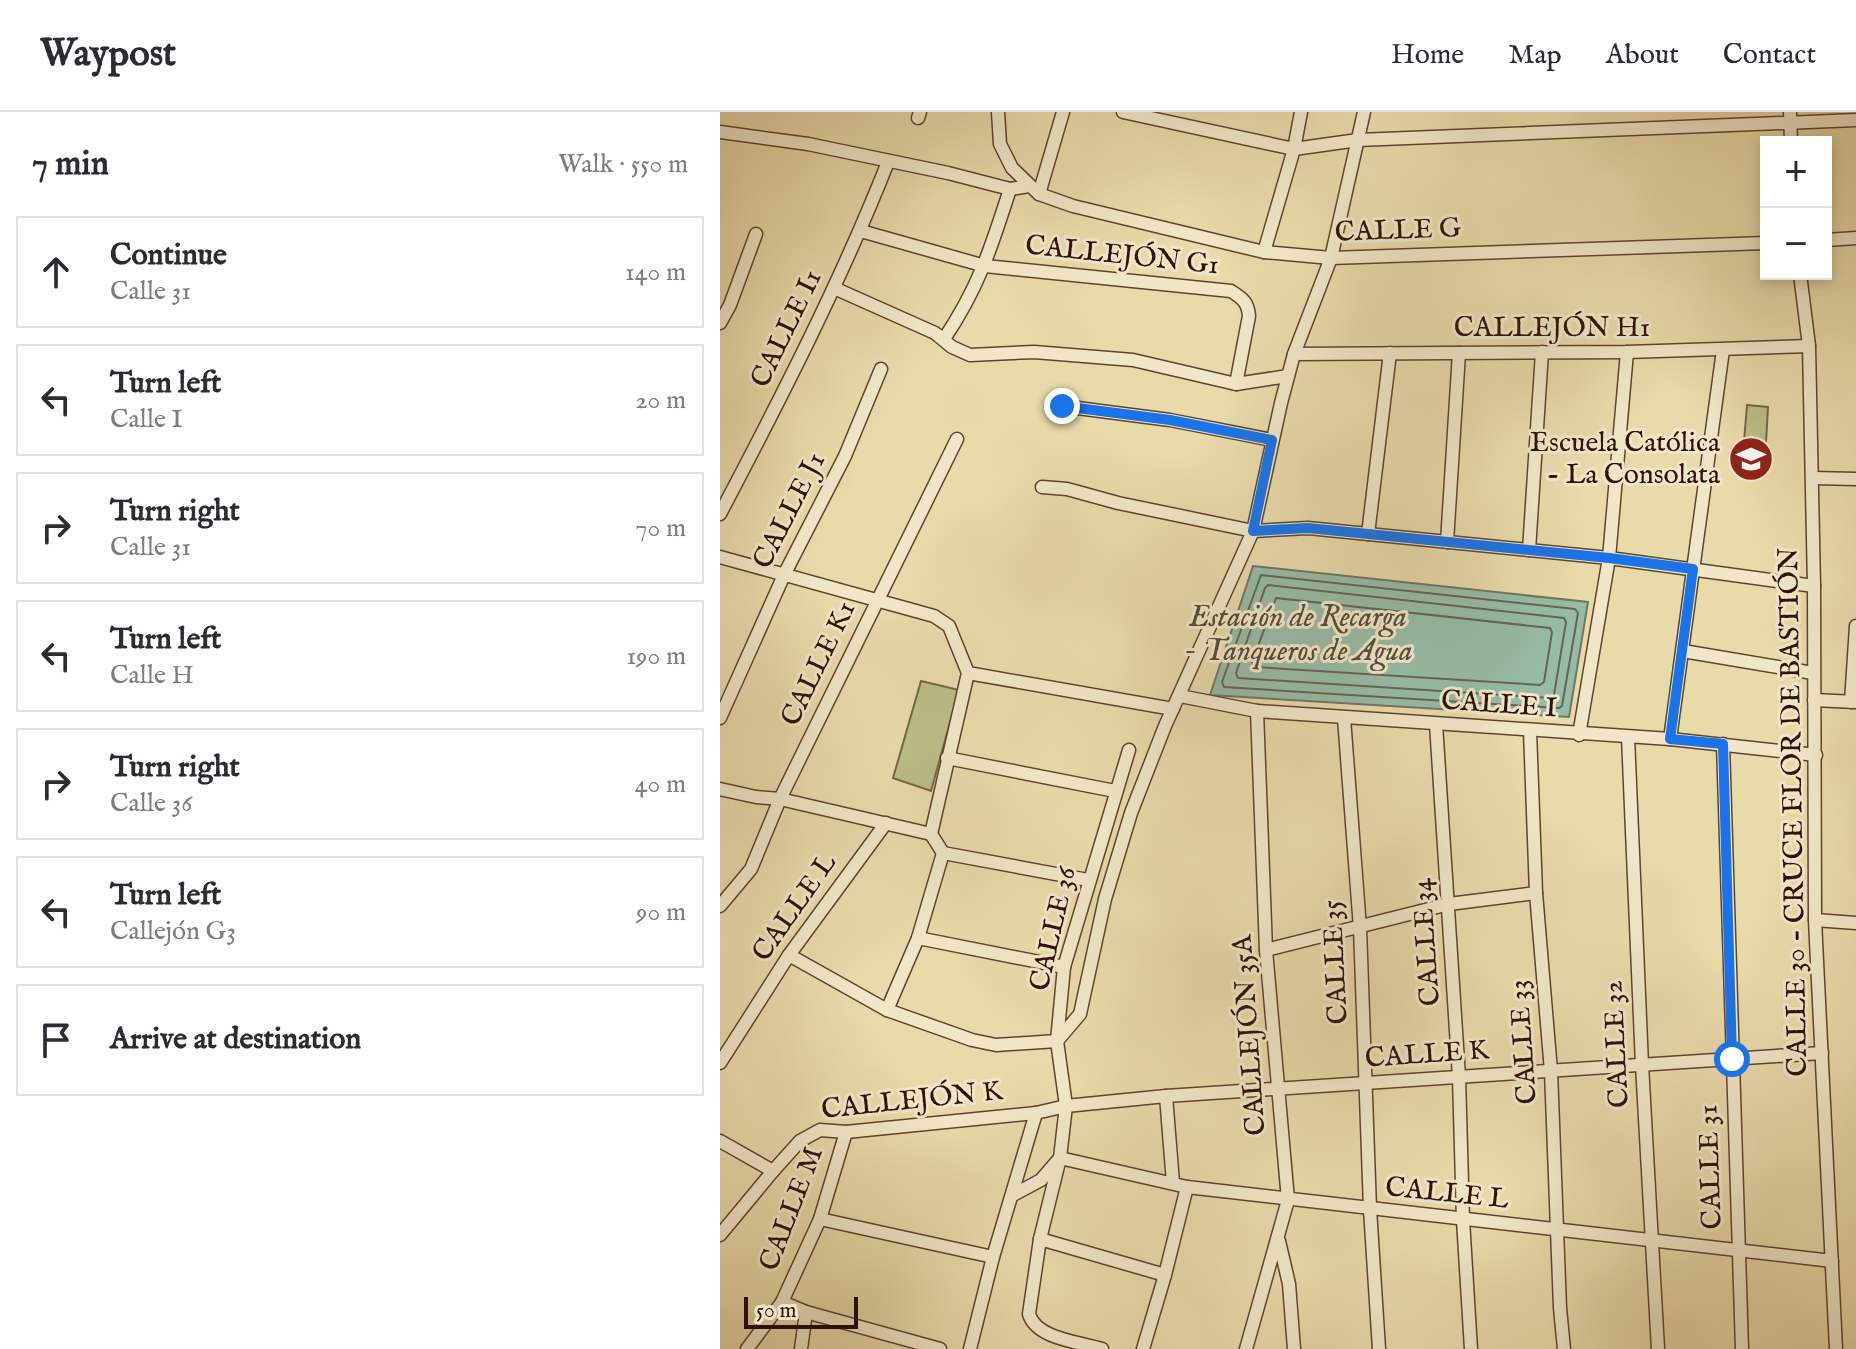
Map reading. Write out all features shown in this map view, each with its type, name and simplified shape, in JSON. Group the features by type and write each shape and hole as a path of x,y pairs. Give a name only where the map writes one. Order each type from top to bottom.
{"street":[{"path":"998,112 1000,144 1012,168 1034,190 1063,112"},
{"path":"1123,112 1294,149 1358,140 1790,118 1856,120"},
{"path":"1264,252 1294,149 1301,112"},
{"path":"789,955 887,1010 972,1040 996,1045 1057,1041 1080,1014 1105,899 1131,813 1173,709 1253,531 1288,376 1331,258 1364,112"},
{"name":"CALLE G","path":"720,132 791,140 1010,189 1034,190 1073,206 1264,252 1331,258 1760,243"},
{"name":"CALLE I1","path":"720,514 834,288 888,162"},
{"path":"944,339 967,305 985,266 1010,189"},
{"name":"CALLEJÓN G1","path":"861,231 985,266 1231,291 1248,305 1249,316 1236,384"},
{"path":"720,323 725,304 756,234"},
{"path":"1832,240 1856,238"},
{"name":"CALLE 30 - CRUCE FLOR DE BASTIÓN","path":"1801,280 1809,346 1813,478 1815,920 1836,1349"},
{"path":"834,288 923,327 970,355 1034,352 1133,360 1236,384 1288,376"},
{"name":"CALLEJÓN H1","path":"1294,354 1627,352 1809,346"},
{"path":"1670,739 1723,350"},
{"path":"1529,550 1542,352"},
{"path":"1579,735 1609,558 1627,352"},
{"path":"1368,534 1390,353"},
{"path":"1447,542 1459,353"},
{"name":"CALLE J1","path":"720,718 784,575 845,456 881,369"},
{"path":"1062,406 1170,420 1272,440"},
{"name":"CALLE K1","path":"720,906 751,869 780,799 957,439"},
{"path":"1813,478 1856,479"},
{"path":"1042,487 1067,489 1118,503 1253,531 1308,528 1609,558 1814,586"},
{"path":"720,557 934,616 949,626 968,673 931,834"},
{"path":"1814,700 1853,702 1856,626"},
{"path":"1683,651 1813,673"},
{"path":"968,673 1173,709"},
{"name":"CALLE I","path":"1180,696 1257,711 1670,739 1816,755"},
{"name":"CALLEJÓN 35A","path":"1246,1349 1288,1200 1266,950 1257,711"},
{"name":"CALLE 35","path":"1344,718 1360,928 1370,1209 1379,1349"},
{"name":"CALLE 34","path":"1436,724 1459,1077 1471,1349"},
{"name":"CALLE 33","path":"1530,731 1536,893 1551,1071 1564,1349"},
{"name":"CALLE 32","path":"1628,737 1658,1349"},
{"name":"CALLE 31","path":"1723,744 1742,1349"},
{"name":"CALLE 36","path":"1102,1349 1040,1331 1029,1314 1040,1239 1060,1158 1066,1106 1057,1041 1064,967 1129,750"},
{"path":"947,758 1115,791"},
{"path":"720,789 780,799 931,834 943,853 1088,880"},
{"name":"CALLE L","path":"720,1063 789,955 886,823"},
{"path":"887,1010 918,938 943,853"},
{"path":"1266,950 1449,904 1536,893"},
{"path":"1815,920 1856,923"},
{"path":"918,938 1064,967"},
{"name":"CALLE K","path":"1036,1113 1066,1106 1166,1096 1822,1053"},
{"path":"1166,1096 1173,1183"},
{"path":"970,1349 993,1257 1036,1113"},
{"name":"CALLEJÓN K","path":"720,1235 800,1141 820,1130 846,1132 1036,1113"},
{"name":"CALLE M","path":"747,1349 782,1302 820,1219 846,1132"},
{"path":"720,1141 773,1171"},
{"path":"1013,1195 1041,1180 1060,1158"},
{"name":"CALLE L","path":"1060,1158 1187,1187 1832,1261"},
{"path":"1143,1349 1187,1187"},
{"path":"820,1219 993,1257"},
{"path":"1278,1237 1289,1284 1294,1349"},
{"path":"1040,1239 1165,1275"},
{"name":"CALLE M","path":"782,1302 806,1312 801,1349"},
{"path":"806,1312 940,1349"}],"green space":[{"path":"1747,405 1768,407 1766,443 1744,442"},
{"path":"921,681 959,690 931,791 893,778"}],"water":[{"name":"Estación de Recarga - Tanqueros de Agua","path":"1253,566 1588,602 1569,717 1210,695"}],"place":[{"name":"Escuela Católica - La Consolata","path":"1751,459"}],"route":[{"path":"1062,406 1170,420 1272,440 1253,531 1308,528 1693,569 1670,739 1723,744 1732,1059"}]}
